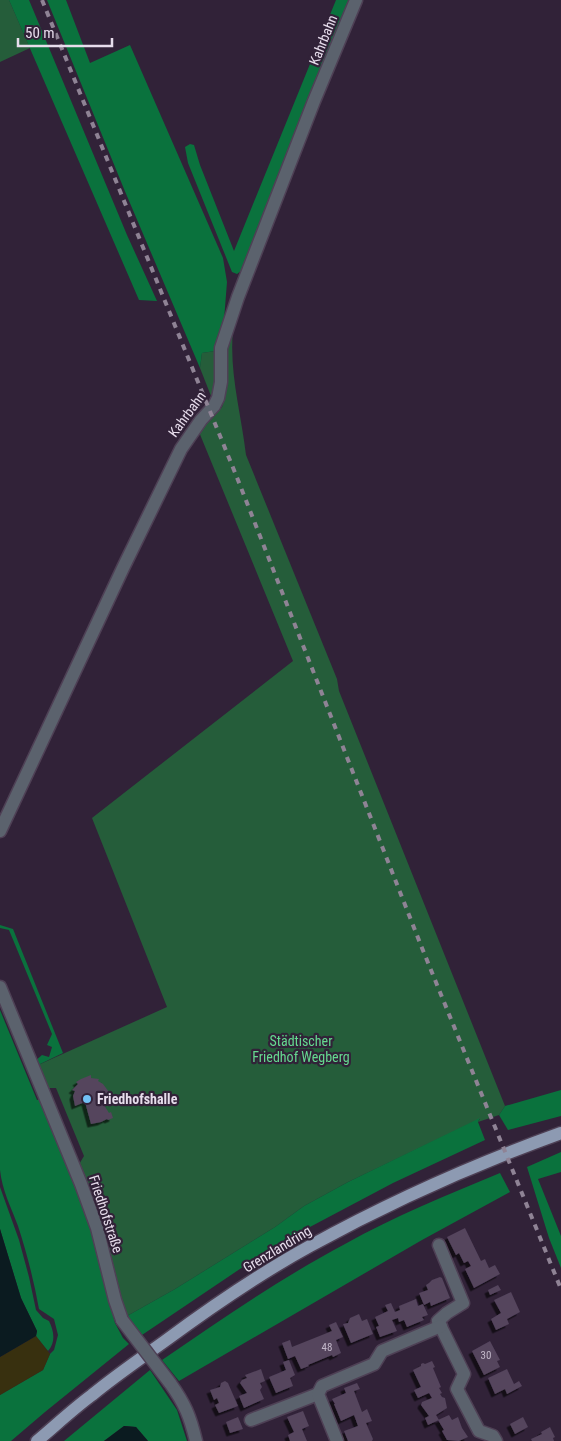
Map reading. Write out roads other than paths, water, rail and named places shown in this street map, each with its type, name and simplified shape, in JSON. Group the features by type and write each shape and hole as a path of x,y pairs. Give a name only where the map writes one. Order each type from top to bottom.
{"main road":[{"name":"Grenzlandring","path":"37,1441 92,1394 198,1316 309,1246 386,1206 450,1177 561,1133"}],"street":[{"name":"Kahrbahn","path":"0,831 180,449 201,420 214,406 218,398 221,382 222,348 235,305 314,101 356,0"},
{"name":"Friedhofstraße","path":"0,987 81,1184 97,1228 114,1300 122,1320 186,1407 196,1441"},
{"path":"439,1245 462,1303 438,1321 464,1374 457,1389 479,1431 493,1436 496,1441"},
{"path":"251,1420 318,1394 322,1386 374,1364 382,1351 441,1326"},
{"path":"318,1394 337,1441"}],"railway":[{"path":"42,0 236,475 422,948 561,1289"}],"place":[{"name":"Friedhofshalle","path":"87,1099"}],"park label":[{"name":"Städtischer Friedhof Wegberg","path":"301,1050"}]}
